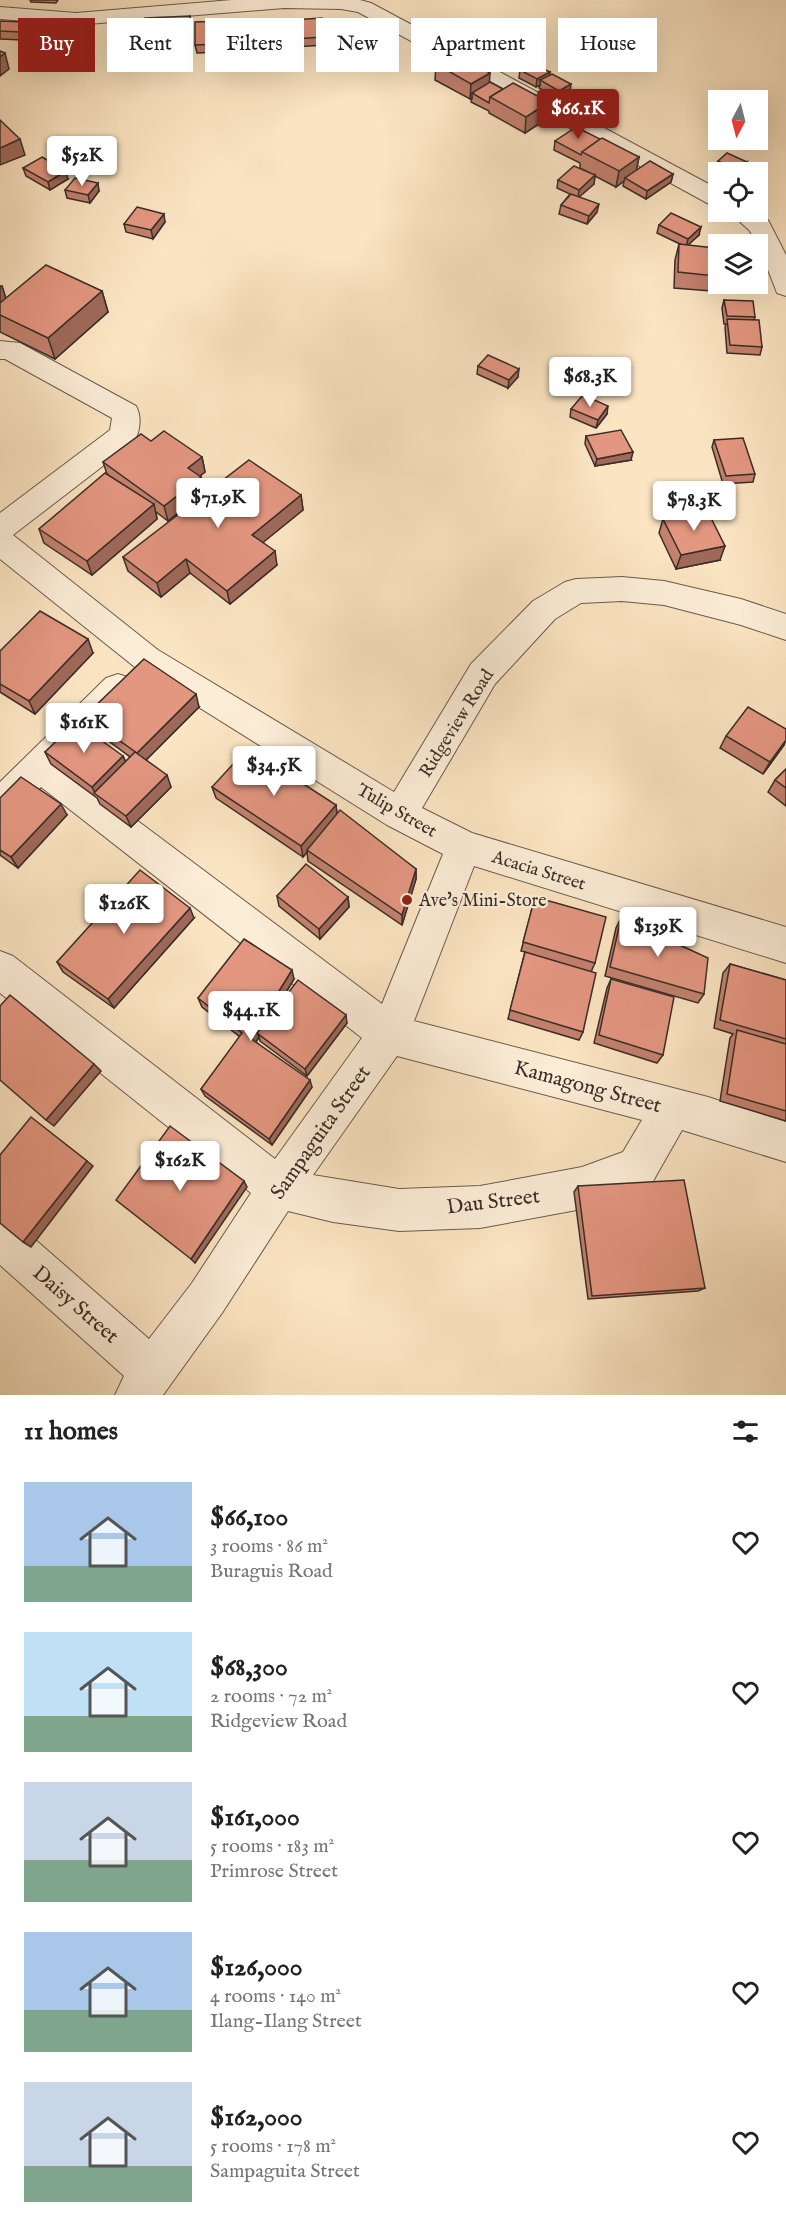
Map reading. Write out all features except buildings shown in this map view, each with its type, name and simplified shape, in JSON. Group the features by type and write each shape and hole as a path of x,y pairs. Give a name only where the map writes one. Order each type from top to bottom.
{"street":[{"path":"0,13 76,19 284,1 341,3 364,7 708,194"},
{"path":"754,222 759,226 786,287"},
{"path":"0,350 10,350 126,413 124,435 0,528"},
{"name":"Tulip Street","path":"0,542 147,659 399,814 464,847"},
{"name":"Ridgeview Road","path":"399,814 436,756 483,674 544,610 576,591 622,589 664,593 741,612 786,627"},
{"path":"0,805 147,659"},
{"path":"39,766 389,1034"},
{"name":"Sampaguita Street","path":"145,1383 207,1298 279,1188 389,1034 464,847"},
{"name":"Acacia Street","path":"464,847 786,945"},
{"path":"0,969 279,1188"},
{"name":"Kamagong Street","path":"389,1034 672,1108 786,1142"},
{"name":"Dau Street","path":"279,1188 333,1202 399,1210 480,1207 582,1188 637,1168 672,1108"},
{"name":"Daisy Street","path":"0,1238 145,1383"}],"place":[{"name":"Ave's Mini-Store","path":"407,900"}]}
